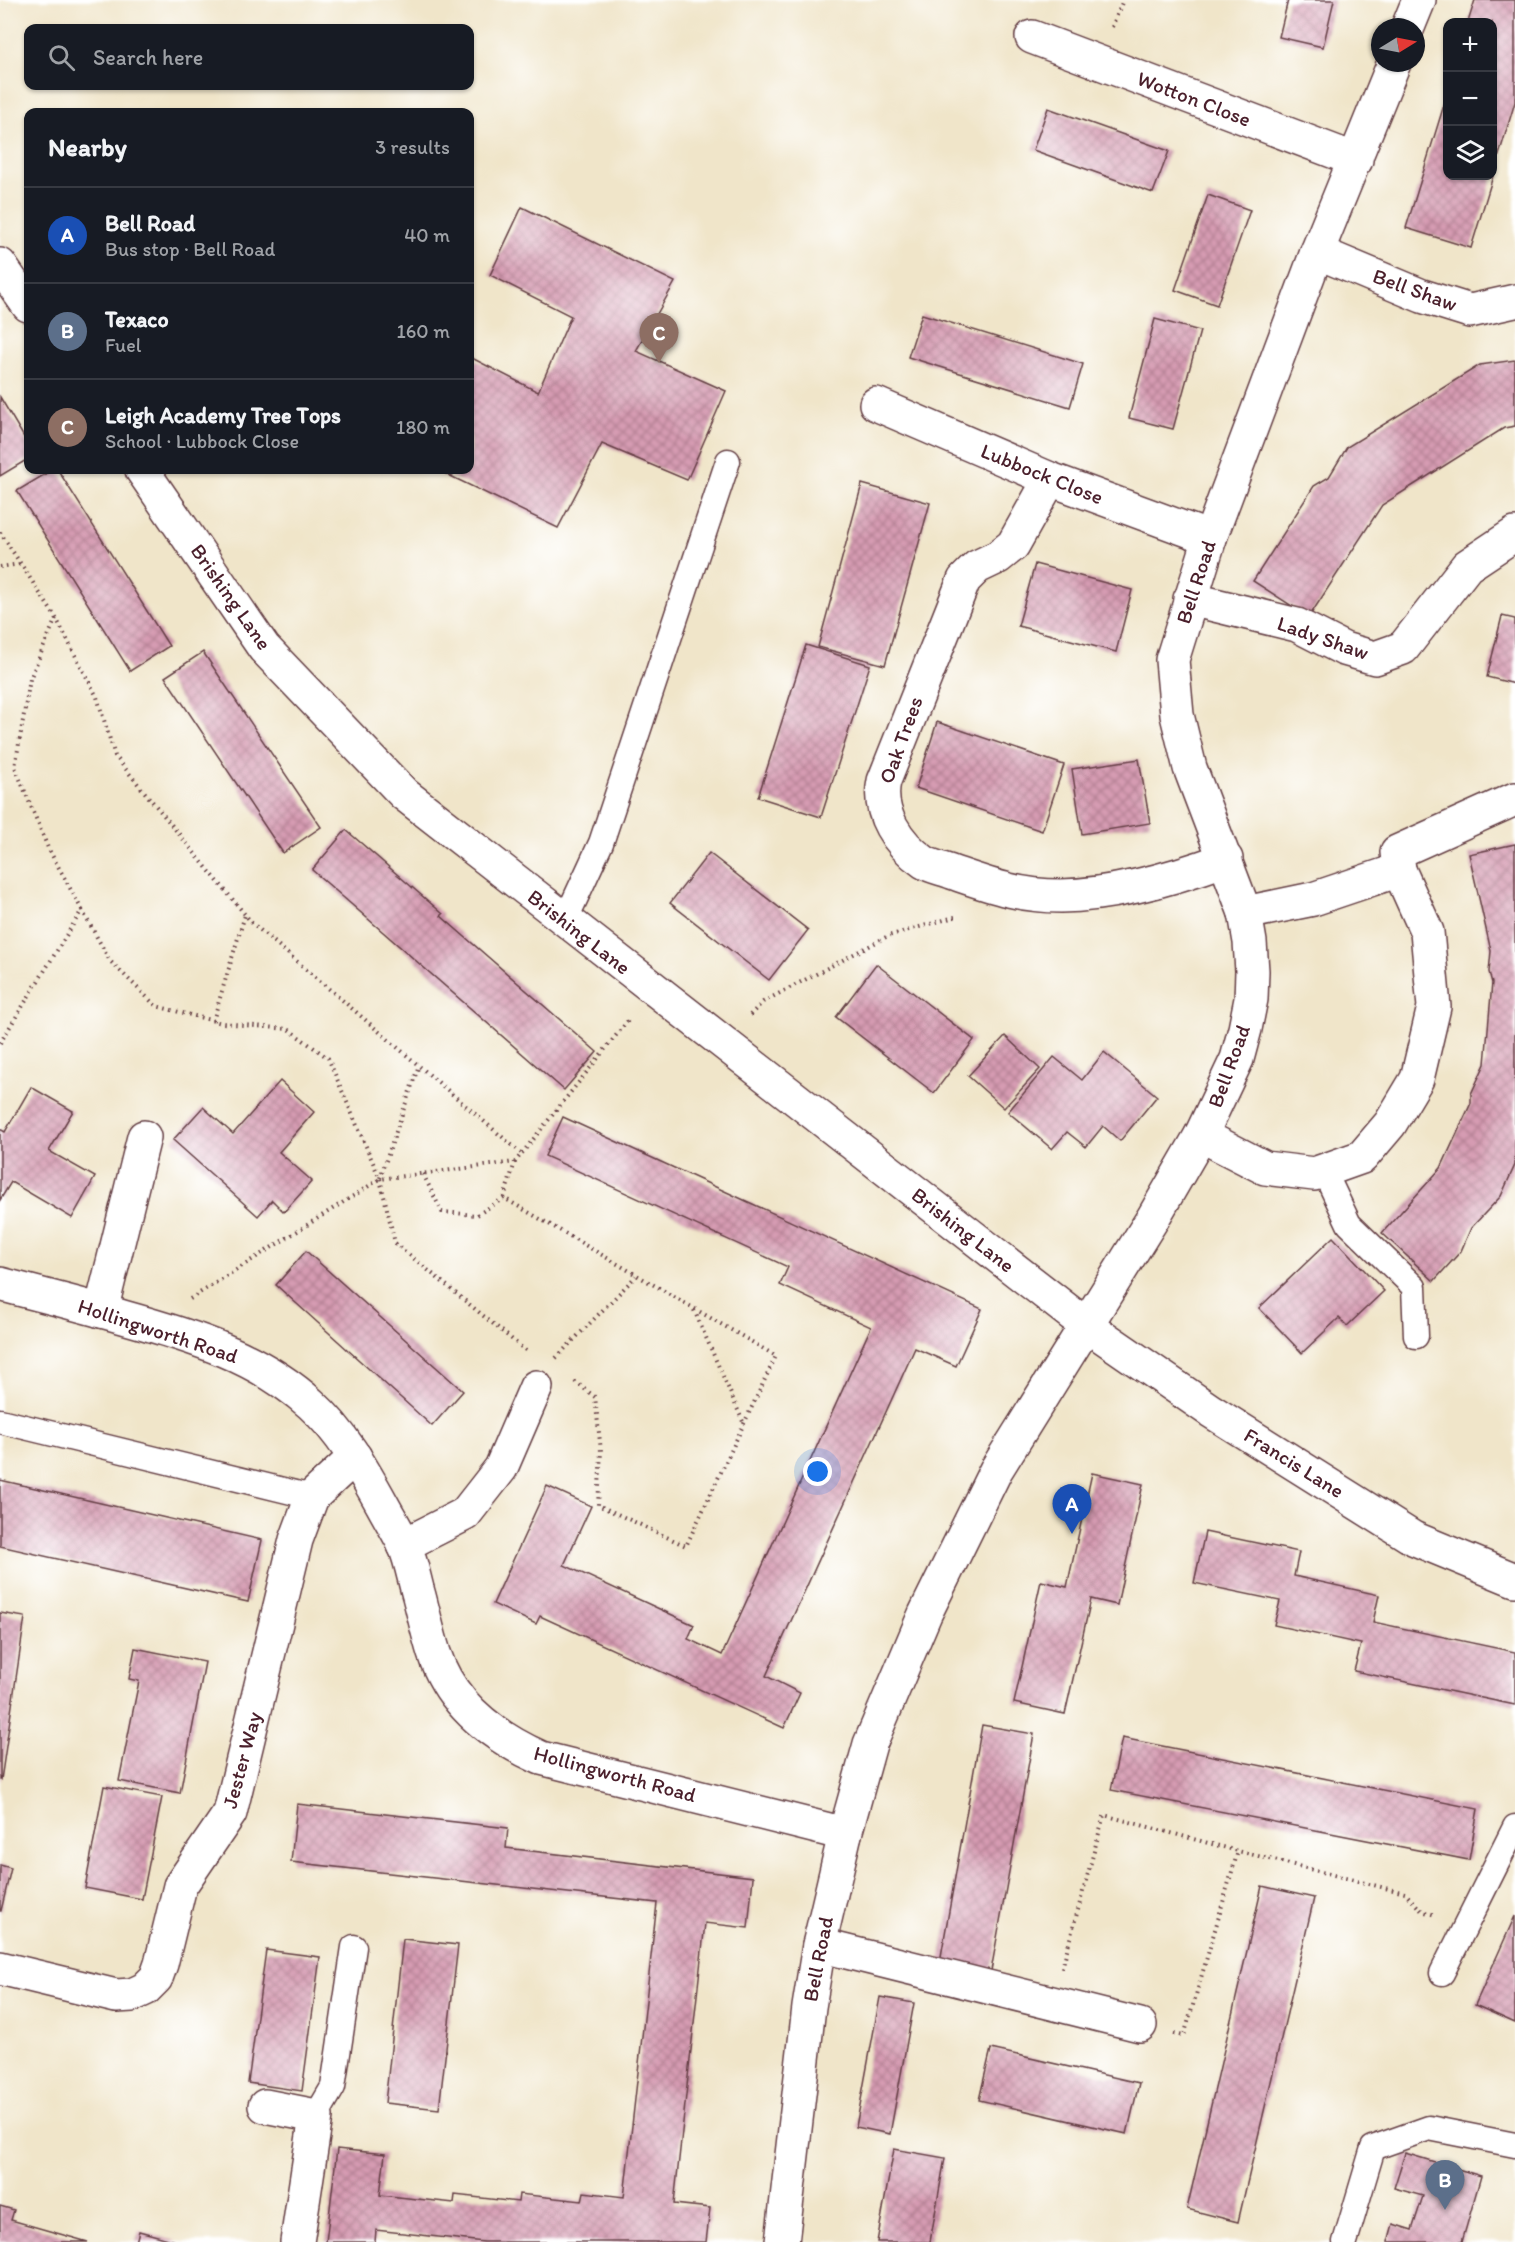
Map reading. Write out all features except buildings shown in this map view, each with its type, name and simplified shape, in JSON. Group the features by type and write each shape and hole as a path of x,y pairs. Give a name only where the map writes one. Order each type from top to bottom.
{"street":[{"path":"1412,18 1419,0"},
{"name":"Wotton Close","path":"1032,37 1356,160"},
{"name":"Bell Road","path":"782,2242 809,2007 819,1945 845,1834 870,1744 925,1614 996,1470 1154,1218 1201,1135 1237,1059 1251,999 1250,942 1245,913 1190,768 1177,715 1172,660 1210,538 1317,252 1390,72"},
{"name":"Bell Shaw","path":"1317,252 1422,296 1470,311 1515,301"},
{"path":"0,266 24,299"},
{"name":"Lubbock Close","path":"876,404 1050,479 1210,538"},
{"name":"Brishing Lane","path":"145,474 264,648 404,794 1086,1325"},
{"name":"Oak Trees","path":"1050,479 1013,545 998,557 976,567 964,580 884,781 881,797 895,835 925,863 1004,890 1061,896 1113,890 1189,872 1226,859"},
{"name":"Lady Shaw","path":"1190,599 1296,625 1344,649 1375,658 1403,648 1467,566 1515,534"},
{"path":"1201,1135 1265,1168 1314,1174 1362,1157 1390,1124 1417,1079 1434,1007 1427,932 1399,870 1397,852 1515,799"},
{"path":"1245,913 1313,899 1399,870"},
{"path":"101,1311 144,1137"},
{"name":"Hollingworth Road","path":"0,1284 150,1324 228,1350 257,1365 311,1405 338,1432 355,1457 404,1545 435,1655 449,1683 467,1709 489,1729 514,1746 541,1758 845,1834"},
{"name":"Francis Lane","path":"1086,1325 1211,1411 1413,1538 1515,1580"},
{"path":"404,1545 465,1514 501,1468 541,1378"},
{"name":"Jester Way","path":"0,1968 116,1996 132,1995 145,1989 156,1978 162,1964 180,1886 230,1813 296,1540 312,1497 355,1457"},
{"path":"819,1945 1140,2025"},
{"path":"266,2106 316,2116 297,2242"}],"lane":[{"path":"565,921 601,843 728,461"},
{"path":"1324,1171 1349,1224 1414,1287 1416,1336"},
{"path":"0,1421 312,1497"},
{"path":"1442,1973 1515,1827"},
{"path":"316,2116 333,2087 354,1947"},
{"path":"1346,2242 1373,2148 1429,2128 1515,2145"}],"path":[{"path":"0,532 56,618 97,697 115,756 245,914 521,1153"},
{"path":"0,567 20,564"},
{"path":"56,618 30,679 15,767 48,848 110,961 156,1006 213,1021 288,1029 328,1058 380,1179 395,1243 541,1378"},
{"path":"721,1042 764,1002 888,936 993,906 1004,890"},
{"path":"0,1043 82,910"},
{"path":"213,1021 245,914"},
{"path":"423,1174 442,1212 477,1215 504,1198 514,1162 653,989"},
{"path":"380,1179 419,1065"},
{"path":"150,1324 380,1179 514,1162"},
{"path":"504,1198 776,1356 686,1546 598,1505 601,1451 595,1397 558,1369 541,1378"},
{"path":"541,1378 636,1276"},
{"path":"693,1309 744,1424"},
{"path":"1052,2003 1104,1815 1405,1893 1422,1911 1466,1925"},
{"path":"1140,2025 1184,2036 1238,1851"}],"place":[{"name":"Leigh Academy Tree Tops","path":"659,363"},
{"name":"Bell Road","path":"1072,1534"},
{"name":"Texaco","path":"1445,2210"}]}
